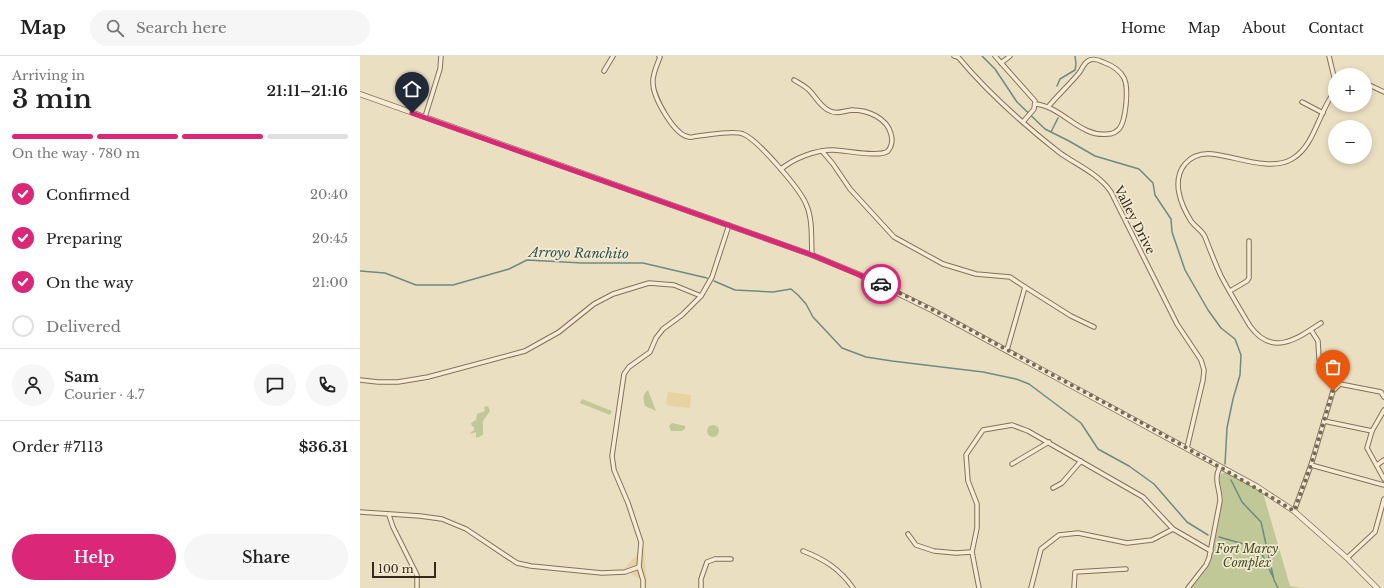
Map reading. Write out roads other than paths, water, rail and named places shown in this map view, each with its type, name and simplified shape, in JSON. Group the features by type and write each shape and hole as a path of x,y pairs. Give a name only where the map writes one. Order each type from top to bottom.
{"street":[{"path":"425,117 440,69 441,56"},
{"path":"604,71 613,56"},
{"path":"659,56 652,83 656,97 662,109 678,132 688,137 727,133 743,134 754,141 781,169 806,204 810,220 812,255"},
{"name":"Valley Drive","path":"954,56 958,57 982,84 1023,122 1060,152 1098,178 1109,189 1177,324 1201,360 1204,370 1204,377 1187,448"},
{"path":"995,56 1032,98 1035,104 1033,111 1023,122"},
{"path":"1001,63 1010,56"},
{"path":"1329,56 1332,68"},
{"path":"1035,104 1048,107 1086,129 1102,134 1111,134 1119,129 1123,119 1126,83 1122,75 1115,68 1104,62 1091,60 1086,62 1080,72 1048,107"},
{"path":"781,169 794,160 822,151 836,150 884,154 888,152 891,147 891,134 885,122 876,116 859,111 836,112 828,110 819,103 808,89 794,80"},
{"path":"1372,86 1384,92"},
{"path":"360,94 812,255 895,291 1007,350 1256,486 1294,511 1347,558 1377,588"},
{"path":"1302,102 1323,113"},
{"path":"1321,323 1296,339 1288,342 1276,342 1261,338 1250,326 1219,272 1203,233 1192,221 1179,194 1178,180 1186,163 1192,158 1206,153 1267,164 1278,164 1289,161 1297,156 1306,146 1328,104"},
{"path":"822,151 850,189 894,237 943,264 976,274 1010,277 1071,316 1094,327"},
{"path":"644,588 639,567 641,542 628,502 614,470 612,456 624,374 629,367 650,352 656,338 663,329 682,315 701,296 712,277 729,225"},
{"path":"1230,291 1247,281 1249,278 1249,241"},
{"path":"360,380 398,382 428,377 524,351 559,332 594,304 613,294 649,283 674,285 701,296"},
{"path":"1007,350 1024,287"},
{"path":"1310,330 1318,341 1319,359 1334,371 1340,384"},
{"path":"1340,384 1381,392 1384,397"},
{"path":"1294,511 1311,465 1333,391 1340,384"},
{"path":"1384,410 1372,431 1367,448 1384,479"},
{"path":"1324,421 1372,431"},
{"path":"979,588 972,552 977,528 977,504 968,481 966,454 983,430 1012,425 1028,431 1049,442 1143,497 1173,529 1211,551"},
{"path":"1012,464 1049,442"},
{"path":"1377,465 1384,460"},
{"path":"1053,488 1062,483 1080,461"},
{"path":"1311,465 1384,485"},
{"path":"1188,588 1206,565 1211,551 1220,501 1220,494 1216,480 1220,467"},
{"path":"1347,558 1375,532 1384,499"},
{"path":"360,512 442,519 466,529 517,563 531,566 602,573 625,572 639,567"},
{"path":"389,515 393,527 417,575 417,588"},
{"path":"1031,588 1041,549 1059,535 1078,533 1126,543 1152,540 1173,529"},
{"path":"908,534 916,545 934,551 956,553 972,552"},
{"path":"803,551 820,557 848,580 853,588"},
{"path":"701,588 701,579 707,562 715,559 731,559"},
{"path":"1074,588 1075,572 1126,569"}],"waterway":[{"path":"982,56 995,69 1017,102 1045,129 1095,156 1139,169 1153,183 1155,195 1171,219 1172,232 1185,270 1208,310 1221,328 1235,339 1241,355 1240,375 1227,428 1225,464"},
{"path":"1057,86 1060,79 1075,70 1075,56"},
{"path":"1051,132 1058,118"},
{"name":"Arroyo Ranchito","path":"360,271 385,273 416,285 453,285 509,269 527,260 582,263 643,263 707,278"},
{"path":"714,281 735,290 773,292 791,289 806,304 813,317 842,348 866,357 983,372 1016,379 1029,384 1081,423 1098,449 1129,466 1154,484 1187,522 1208,535"},
{"path":"1231,480 1242,502 1261,522 1274,580 1278,588"},
{"path":"1219,537 1251,546 1261,552 1273,577"}],"park label":[{"name":"Fort Marcy Complex","path":"1247,555"}]}
